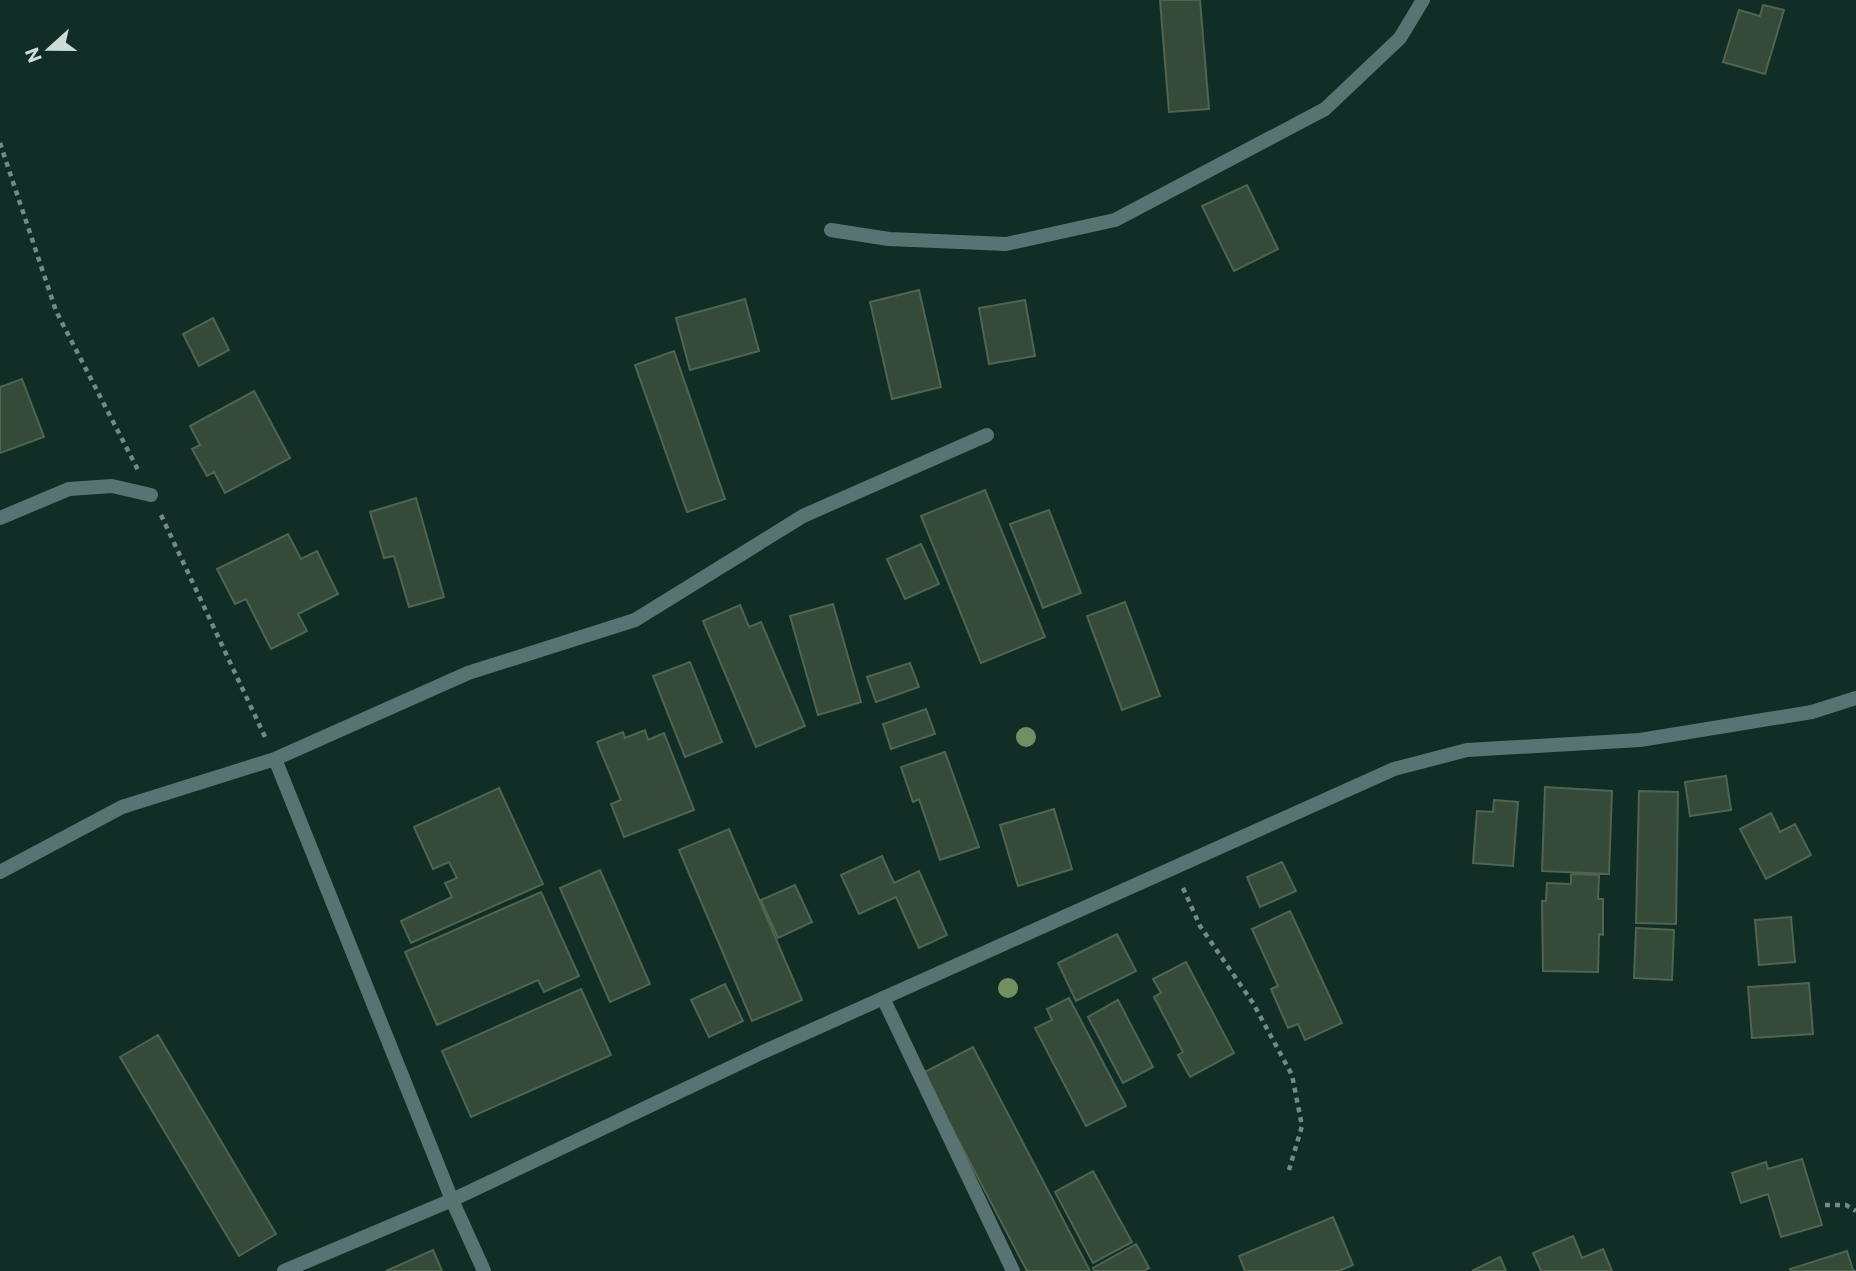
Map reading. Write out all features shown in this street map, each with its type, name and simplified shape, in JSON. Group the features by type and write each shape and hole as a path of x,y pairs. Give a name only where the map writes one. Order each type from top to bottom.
{"street":[{"path":"831,230 889,239 1006,244 1115,220 1325,109 1400,38 1423,0"},
{"path":"0,872 122,807 275,759 468,673 635,620 803,516 987,435"},
{"path":"0,518 69,489 112,486 152,495"},
{"path":"284,1271 452,1200 763,1052 1394,769 1466,750 1640,740 1812,712 1856,698"},
{"path":"275,759 452,1200 484,1271"},
{"path":"883,998 1013,1271"}],"path":[{"path":"0,143 55,311 152,495 275,759"},
{"path":"1174,868 1200,926 1253,1003 1292,1075 1302,1126 1289,1170"},
{"path":"1825,1205 1846,1205 1856,1211"}],"building":[{"path":"1160,0 1200,0 1209,109 1169,112"},
{"path":"1763,5 1784,10 1765,74 1723,62 1739,10 1760,16"},
{"path":"1247,185 1278,249 1234,271 1202,206"},
{"path":"919,290 941,387 892,399 870,302"},
{"path":"745,299 759,351 690,370 676,318"},
{"path":"1025,300 1035,356 989,364 979,308"},
{"path":"213,318 229,350 199,366 183,334"},
{"path":"674,351 725,499 687,512 635,365"},
{"path":"22,379 44,437 0,453 0,387"},
{"path":"254,391 290,458 225,493 214,472 207,476 192,449 200,445 190,426"},
{"path":"985,490 1045,637 981,663 921,516"},
{"path":"416,498 444,597 409,607 394,556 384,558 370,512"},
{"path":"1049,510 1081,593 1043,608 1010,524"},
{"path":"288,534 301,559 317,551 338,594 298,614 307,631 271,649 246,599 235,604 217,569"},
{"path":"921,544 939,584 905,599 887,559"},
{"path":"1125,602 1160,696 1122,710 1087,616"},
{"path":"833,604 861,702 818,715 790,616"},
{"path":"740,605 749,627 761,622 805,726 756,747 703,621"},
{"path":"690,662 722,742 685,757 653,676"},
{"path":"910,663 919,687 876,702 867,677"},
{"path":"926,709 935,734 891,749 883,724"},
{"path":"645,730 648,740 664,733 694,810 624,837 611,804 621,800 597,742 623,732 625,738"},
{"path":"945,752 979,847 940,860 919,799 913,802 901,767"},
{"path":"1726,776 1731,810 1690,816 1685,782"},
{"path":"1545,787 1612,791 1609,874 1542,871"},
{"path":"499,788 543,884 411,943 401,921 452,897 445,883 457,878 449,862 433,869 414,827"},
{"path":"1639,791 1678,792 1676,924 1636,923"},
{"path":"1494,800 1518,802 1513,866 1473,863 1477,811 1493,812"},
{"path":"1054,809 1072,869 1018,886 1000,825"},
{"path":"1771,813 1780,832 1795,824 1811,855 1766,879 1740,829"},
{"path":"729,829 802,1000 752,1021 679,850"},
{"path":"882,856 894,883 919,871 947,935 919,948 896,897 859,914 841,875"},
{"path":"1282,862 1296,891 1260,907 1247,877"},
{"path":"600,870 650,984 610,1002 560,888"},
{"path":"1571,874 1599,875 1598,899 1603,899 1603,935 1599,934 1598,972 1543,971 1542,901 1546,901 1547,883 1571,884"},
{"path":"795,885 812,922 778,938 761,900"},
{"path":"541,892 579,976 544,992 538,980 437,1025 405,952"},
{"path":"1290,911 1342,1023 1305,1040 1298,1024 1288,1028 1271,989 1278,986 1252,929"},
{"path":"1791,917 1795,962 1759,965 1755,920"},
{"path":"1636,928 1674,930 1672,980 1634,978"},
{"path":"1117,934 1136,971 1076,1001 1058,963"},
{"path":"1186,962 1234,1053 1190,1077 1178,1055 1183,1052 1154,997 1161,993 1153,979"},
{"path":"1809,983 1813,1034 1752,1038 1748,987"},
{"path":"725,984 743,1021 709,1037 691,1000"},
{"path":"581,989 611,1055 471,1117 442,1051"},
{"path":"1069,998 1126,1106 1086,1126 1035,1028 1052,1020 1047,1009"},
{"path":"1118,1000 1153,1067 1123,1083 1088,1017"},
{"path":"158,1035 276,1234 239,1256 120,1057"},
{"path":"973,1047 1090,1271 1027,1271 923,1073"},
{"path":"1802,1159 1822,1225 1781,1237 1768,1194 1741,1203 1732,1173 1766,1162 1768,1169"},
{"path":"1093,1171 1132,1242 1093,1263 1055,1192"},
{"path":"1333,1217 1353,1265 1339,1271 1245,1271 1239,1256"},
{"path":"1573,1236 1582,1258 1603,1249 1612,1271 1541,1271 1533,1253"},
{"path":"1136,1244 1149,1268 1144,1271 1094,1271 1093,1268"},
{"path":"433,1250 442,1271 386,1271"},
{"path":"1847,1251 1853,1270 1856,1271 1790,1269"},
{"path":"1500,1257 1506,1271 1472,1271"}]}
